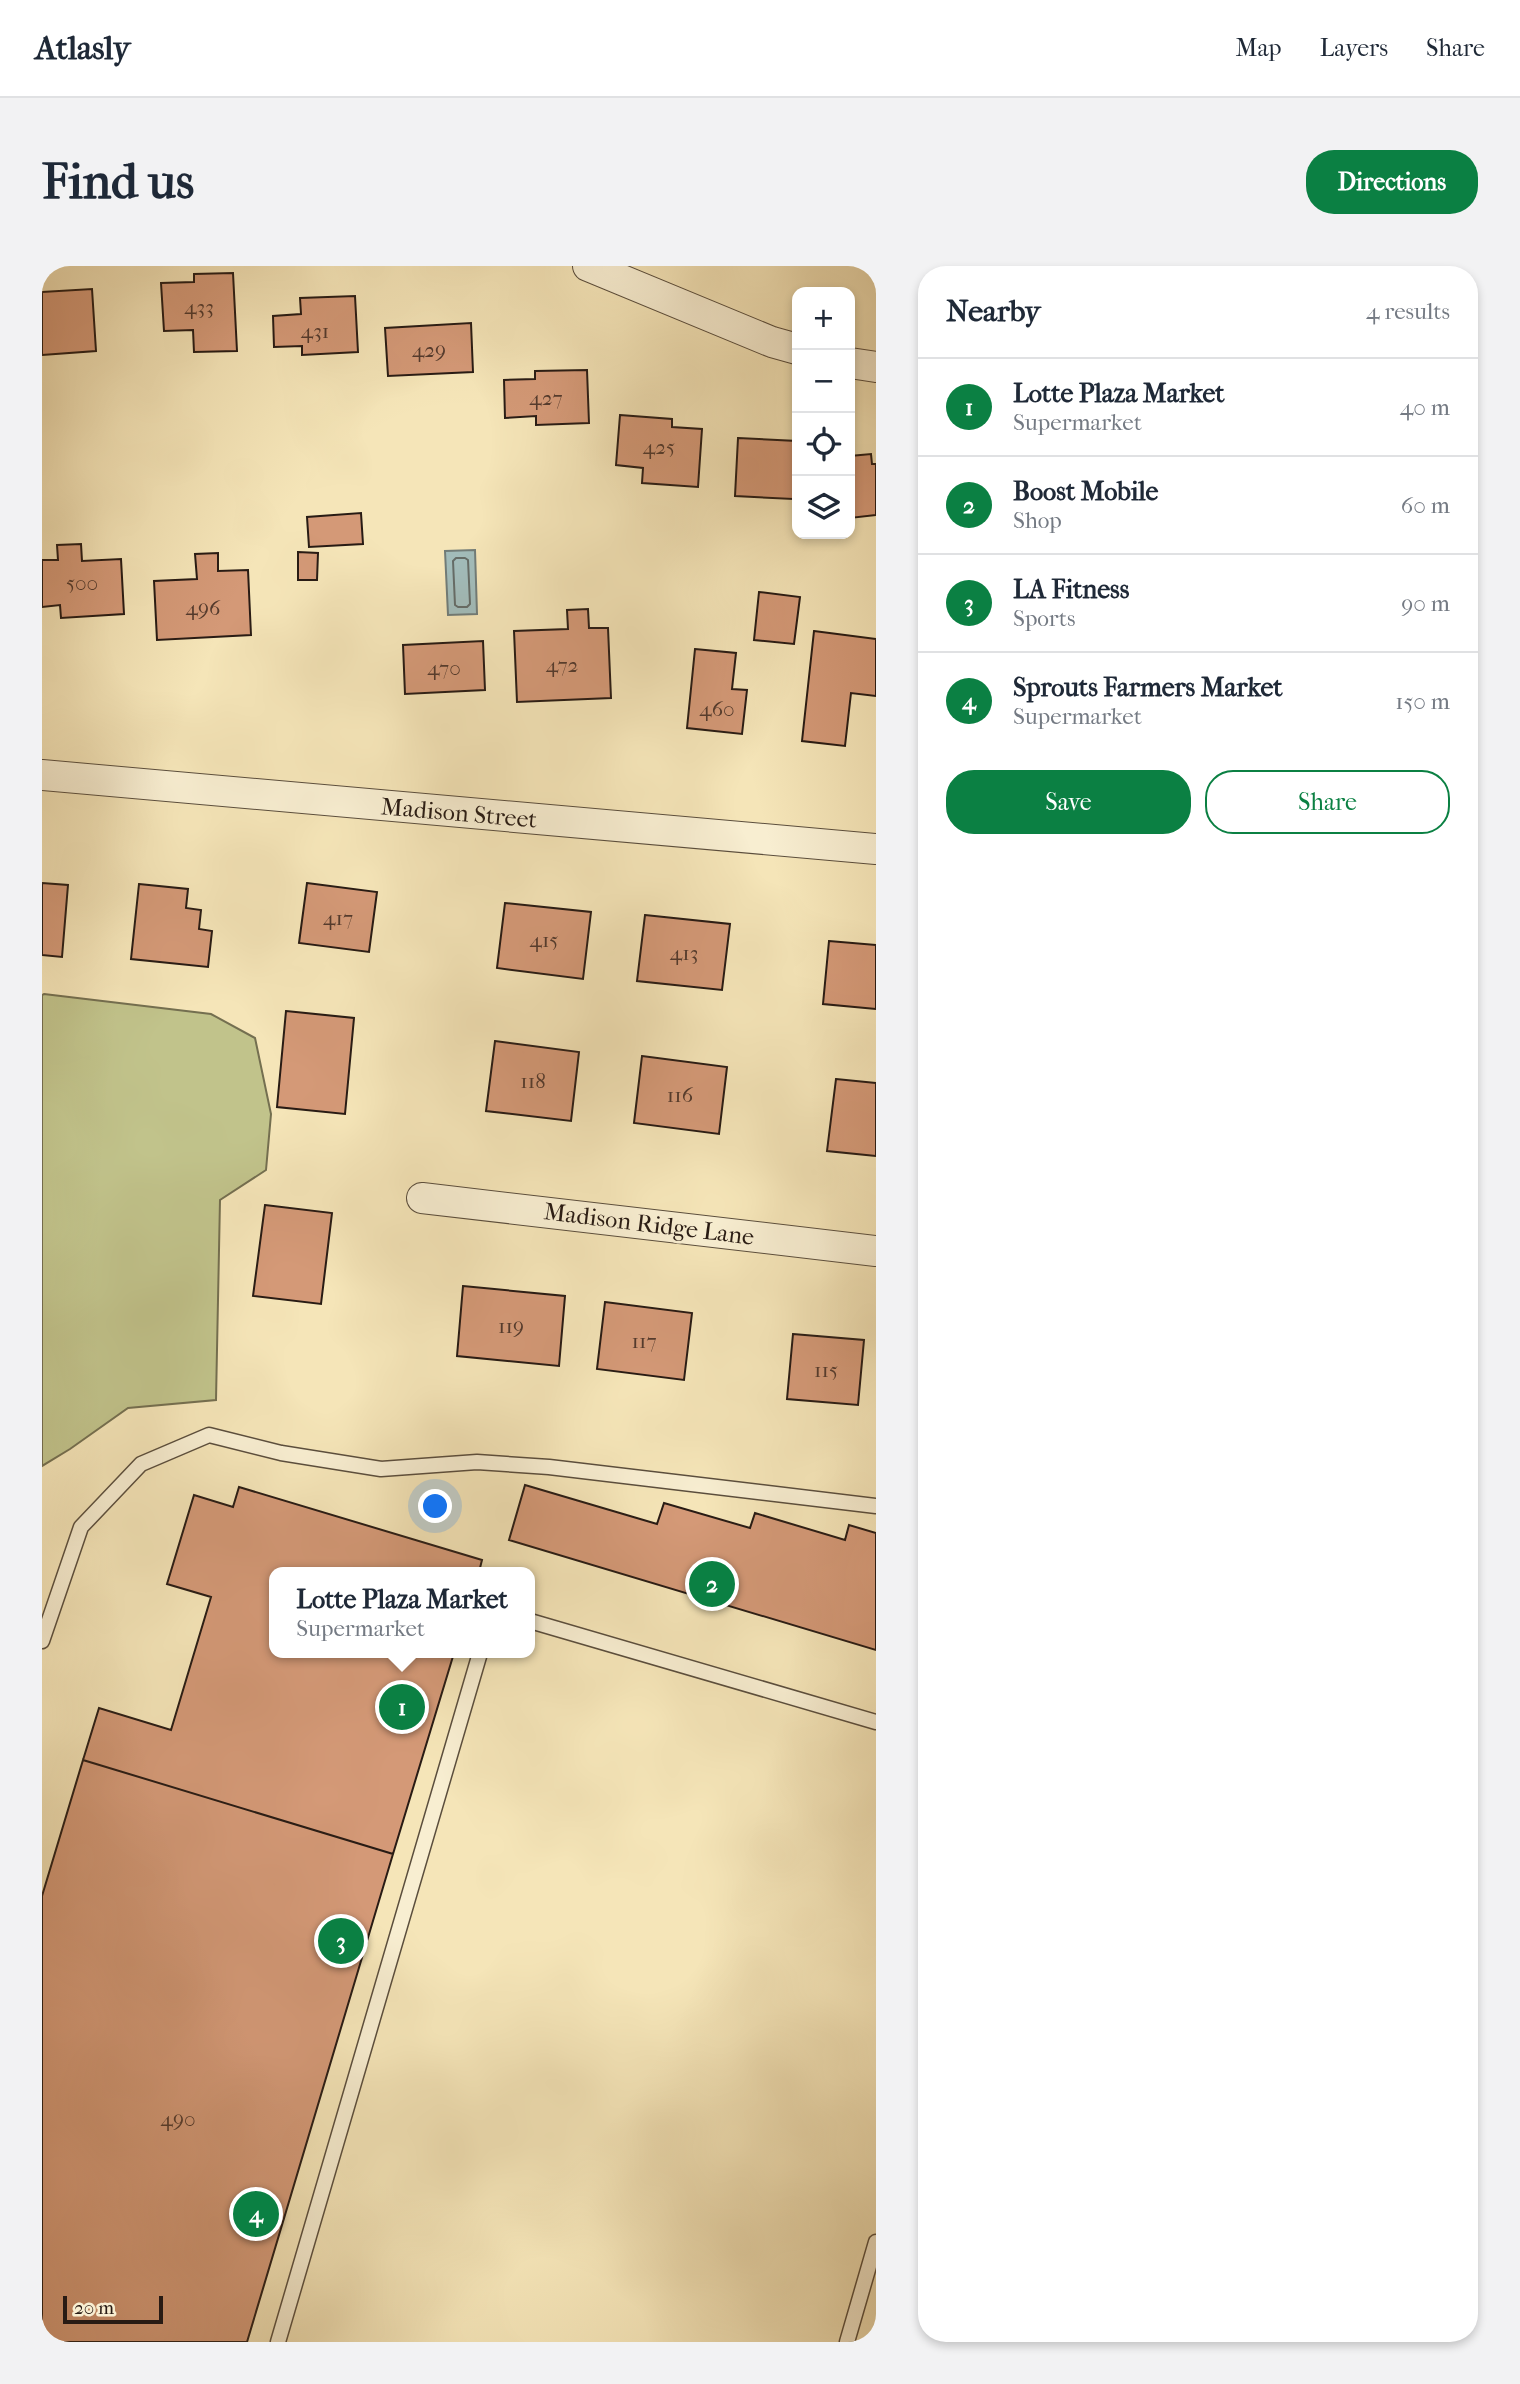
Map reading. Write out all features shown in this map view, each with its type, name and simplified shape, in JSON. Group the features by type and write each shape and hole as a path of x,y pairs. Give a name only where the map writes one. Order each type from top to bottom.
{"street":[{"path":"588,266 772,342 792,348"},
{"path":"855,364 876,367"},
{"name":"Madison Street","path":"42,775 876,849"},
{"name":"Madison Ridge Lane","path":"422,1198 876,1251"}],"lane":[{"path":"42,1641 80,1527 141,1464 209,1435 281,1453 381,1469 489,1462 876,1506"},
{"path":"535,1622 876,1722"},
{"path":"278,2342 479,1658"},
{"path":"847,2342 876,2242"}],"green space":[{"path":"42,995 211,1014 255,1038 271,1114 266,1170 220,1200 216,1400 128,1408 42,1466"}],"water":[{"path":"475,550 477,614 448,615 445,551"}],"building":[{"path":"233,273 237,351 194,352 193,330 164,331 161,283 194,282 194,274"},
{"path":"92,289 96,351 42,355 42,292"},
{"path":"355,296 358,352 302,355 302,346 274,347 273,316 301,314 300,298"},
{"path":"471,323 473,372 388,376 385,328"},
{"path":"587,370 589,423 536,425 536,416 505,418 504,380 535,379 535,371"},
{"path":"620,415 672,419 672,427 702,429 698,487 642,483 643,468 616,465"},
{"path":"738,438 792,441 792,499 735,496"},
{"path":"871,454 872,464 876,464 876,515 855,517 855,456"},
{"path":"361,513 363,544 309,547 307,517"},
{"path":"81,544 82,561 121,559 124,614 61,618 60,605 42,607 42,560 58,560 57,545"},
{"path":"298,552 318,553 317,580 298,580"},
{"path":"218,553 218,571 248,570 251,635 157,640 154,581 197,579 195,554"},
{"path":"759,592 800,597 794,644 754,640"},
{"path":"588,609 589,628 608,628 611,698 517,702 514,631 568,629 567,610"},
{"path":"814,631 876,639 876,696 851,693 845,746 802,741"},
{"path":"483,641 485,690 405,694 403,645"},
{"path":"695,649 736,653 732,689 747,690 742,734 687,728"},
{"path":"42,883 68,885 62,957 42,955"},
{"path":"307,883 377,892 369,952 299,943"},
{"path":"139,884 188,889 186,908 201,910 199,929 212,931 208,967 131,959"},
{"path":"505,903 591,912 583,979 497,968"},
{"path":"645,915 730,924 722,990 637,981"},
{"path":"829,941 876,945 876,1009 823,1004"},
{"path":"286,1011 354,1018 345,1114 277,1107"},
{"path":"495,1041 579,1052 571,1121 486,1111"},
{"path":"642,1056 727,1067 719,1134 634,1123"},
{"path":"836,1079 876,1083 876,1156 827,1151"},
{"path":"265,1205 332,1213 321,1304 253,1296"},
{"path":"463,1286 565,1296 559,1366 457,1356"},
{"path":"605,1302 692,1313 684,1380 597,1369"},
{"path":"793,1334 864,1340 858,1405 787,1399"},
{"path":"525,1485 657,1524 664,1503 750,1528 755,1513 845,1540 849,1525 876,1533 876,1650 509,1540"},
{"path":"239,1487 482,1560 480,1567 269,1567 269,1658 452,1658 393,1854 83,1760 99,1708 171,1730 211,1597 167,1584 194,1495 233,1507"},
{"path":"83,1760 393,1854 247,2342 42,2342 42,1896"}],"place":[{"name":"Boost Mobile","path":"712,1584"},
{"name":"Lotte Plaza Market","path":"402,1707"},
{"name":"LA Fitness","path":"341,1941"},
{"name":"Sprouts Farmers Market","path":"256,2214"}]}
